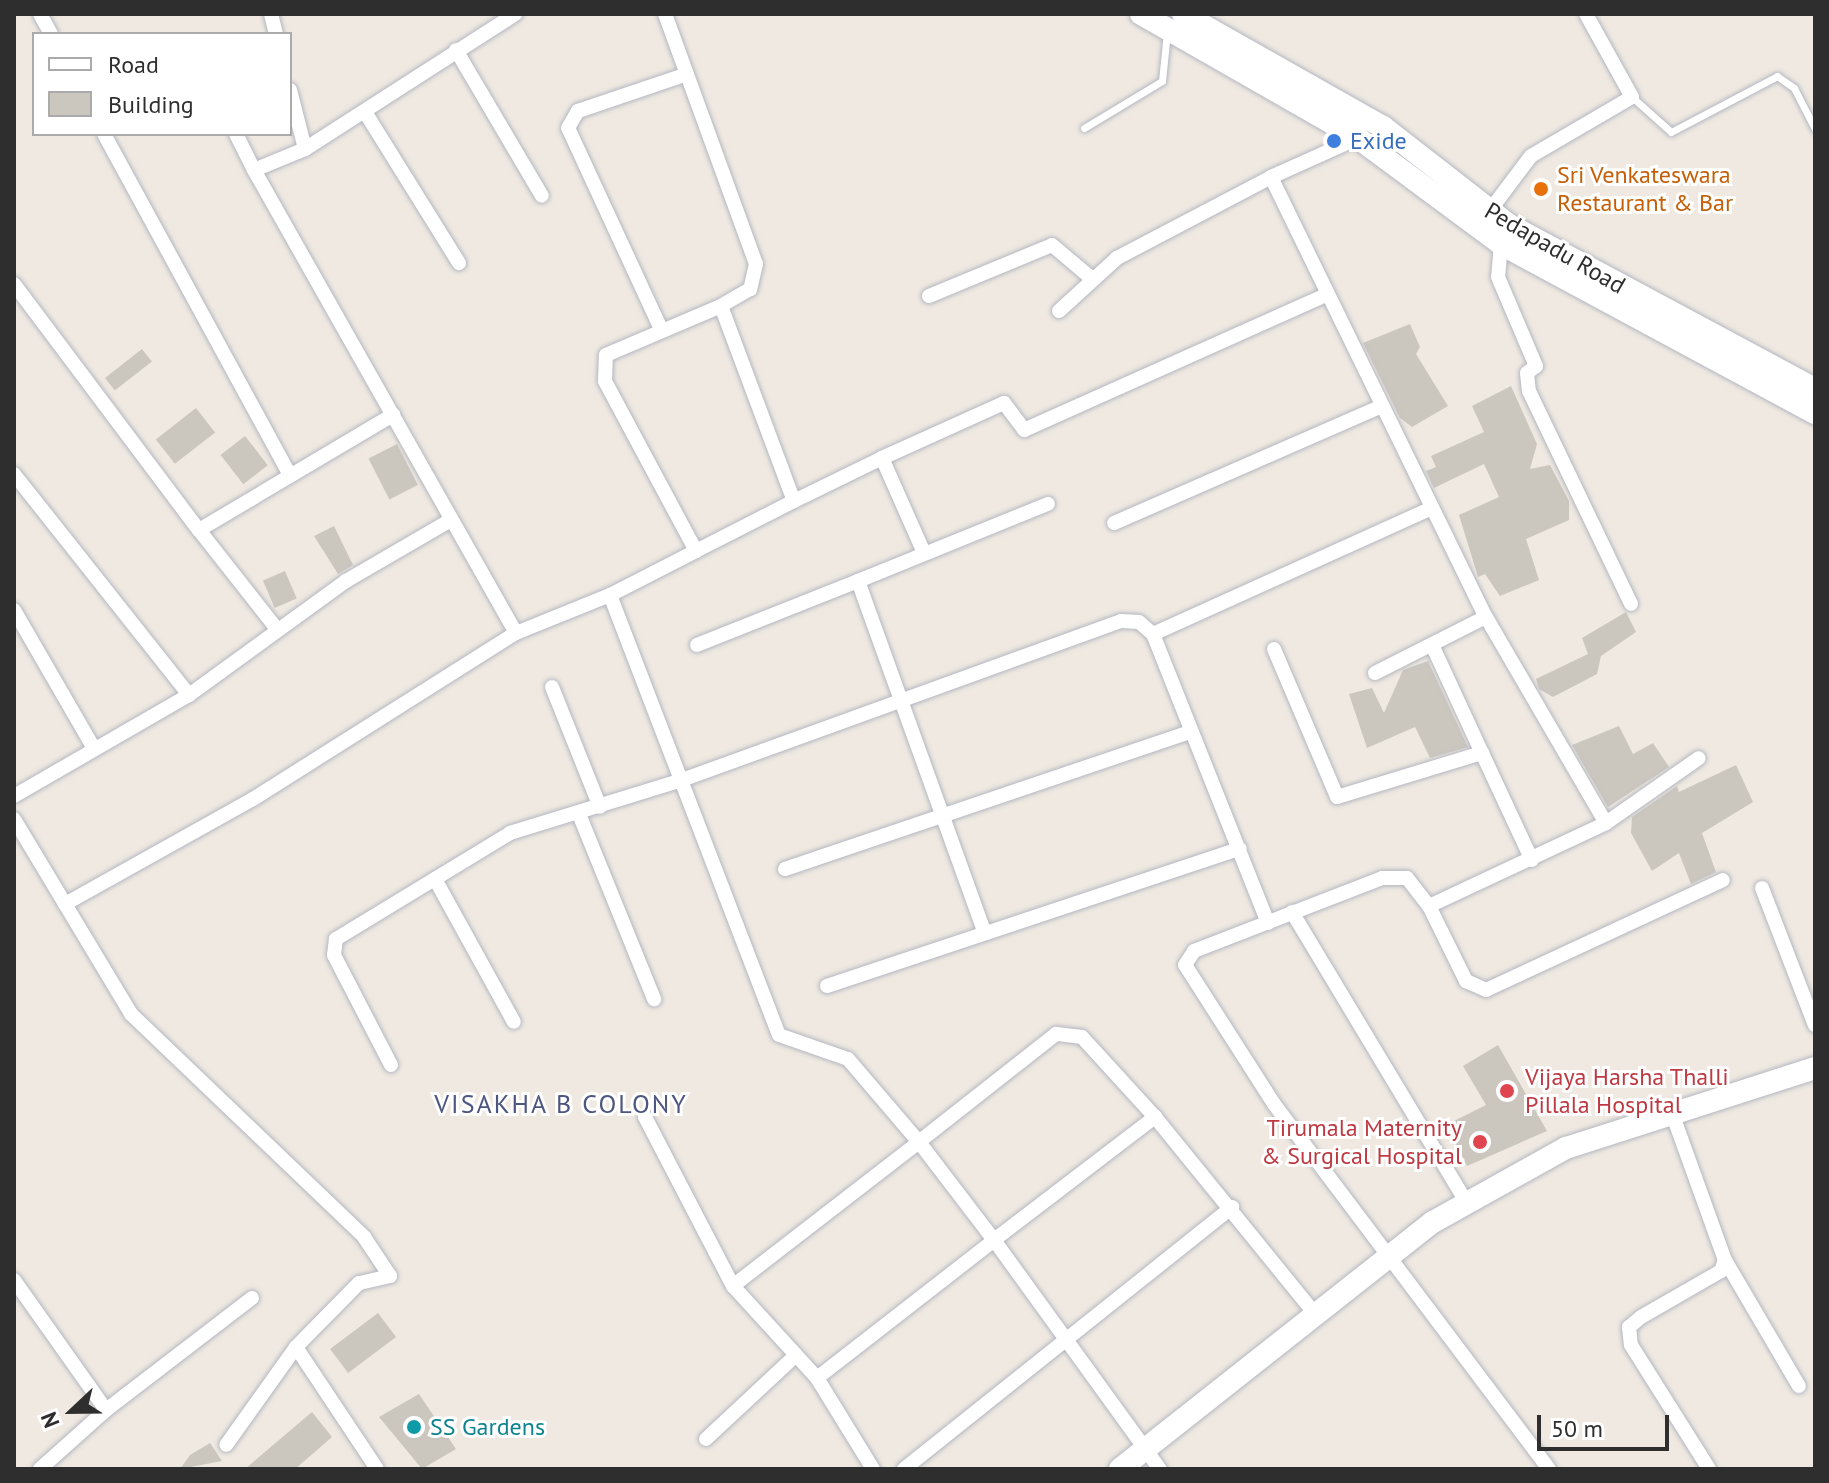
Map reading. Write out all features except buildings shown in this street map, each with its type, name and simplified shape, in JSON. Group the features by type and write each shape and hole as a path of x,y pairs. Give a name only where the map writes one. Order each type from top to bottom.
{"main road":[{"name":"Pedapadu Road","path":"1141,14 1175,22 1383,127 1488,213 1815,389"},
{"name":"Pedapadu Road","path":"1175,22 1358,138 1501,244 1815,413"},
{"path":"1120,1469 1156,1459 1315,1314 1388,1256 1467,1203 1566,1148 1815,1068"}],"street":[{"path":"40,14 50,32"},
{"path":"254,170 305,149 515,14"},
{"path":"665,14 756,264 750,289 721,306 606,355 605,381 696,551"},
{"path":"1488,213 1531,156 1632,97 1586,14"},
{"path":"456,50 542,196"},
{"path":"661,329 568,128 578,111 687,74"},
{"path":"292,98 305,149"},
{"path":"365,112 459,263"},
{"path":"105,136 288,472"},
{"path":"237,136 449,521 516,633"},
{"path":"1059,311 1091,278 1271,177 1358,138"},
{"path":"1271,177 1379,407 1486,617 1606,823"},
{"path":"1501,244 1498,277 1536,366 1527,373 1529,391 1631,604"},
{"path":"929,296 1052,245 1091,278"},
{"path":"14,284 276,628"},
{"path":"65,904 253,799 516,633 610,595 882,458 1004,403 1024,430 1326,295"},
{"path":"721,306 794,501"},
{"path":"1114,523 1379,407"},
{"path":"199,530 288,472 393,415"},
{"path":"882,458 924,553"},
{"path":"14,474 189,695"},
{"path":"697,645 1048,504"},
{"path":"1153,634 1432,508"},
{"path":"14,796 93,747 189,695 276,628 449,521"},
{"path":"858,581 905,699 943,818 985,933"},
{"path":"610,595 774,1028 848,1059 919,1142 1069,1335 1156,1459"},
{"path":"14,610 93,747"},
{"path":"1375,673 1433,647 1486,617"},
{"path":"391,1065 333,947 341,934 510,833 679,781 1121,621 1139,622 1153,634 1189,732 1240,849 1268,923"},
{"path":"1433,647 1532,860"},
{"path":"1274,649 1337,797 1482,753"},
{"path":"552,687 600,807"},
{"path":"785,869 943,818 1189,732"},
{"path":"1429,906 1606,823 1699,758"},
{"path":"579,814 654,999"},
{"path":"14,819 131,1014 383,1260 390,1276 359,1283 296,1347 226,1445"},
{"path":"827,986 1240,849"},
{"path":"1549,1469 1388,1256 1189,978 1185,965 1194,951 1394,875 1407,878 1429,906 1466,981 1486,990 1723,880"},
{"path":"435,879 514,1022"},
{"path":"1762,888 1815,1025"},
{"path":"1292,912 1467,1203"},
{"path":"733,1286 1068,1031 1155,1117 1232,1207 1315,1314"},
{"path":"1672,1113 1725,1260 1799,1386"},
{"path":"645,1117 733,1286 817,1378 873,1469"},
{"path":"817,1378 1155,1117"},
{"path":"904,1469 1232,1207"},
{"path":"1709,1469 1631,1345 1629,1327 1721,1271 1725,1260"},
{"path":"14,1280 106,1410"},
{"path":"40,1469 106,1410 252,1298"},
{"path":"296,1347 377,1469"},
{"path":"706,1439 796,1355"}],"lane":[{"path":"1084,128 1162,81 1175,22"},
{"path":"1632,97 1671,132 1777,76 1794,88 1815,129"}],"place":[{"name":"Exide","path":"1334,141"},
{"name":"Sri Venkateswara Restaurant & Bar","path":"1541,189"},
{"name":"Vijaya Harsha Thalli Pillala Hospital","path":"1507,1091"},
{"name":"Tirumala Maternity & Surgical Hospital","path":"1480,1142"},
{"name":"SS Gardens","path":"414,1427"}],"district":[{"name":"VISAKHA B COLONY","path":"561,1104"}]}
